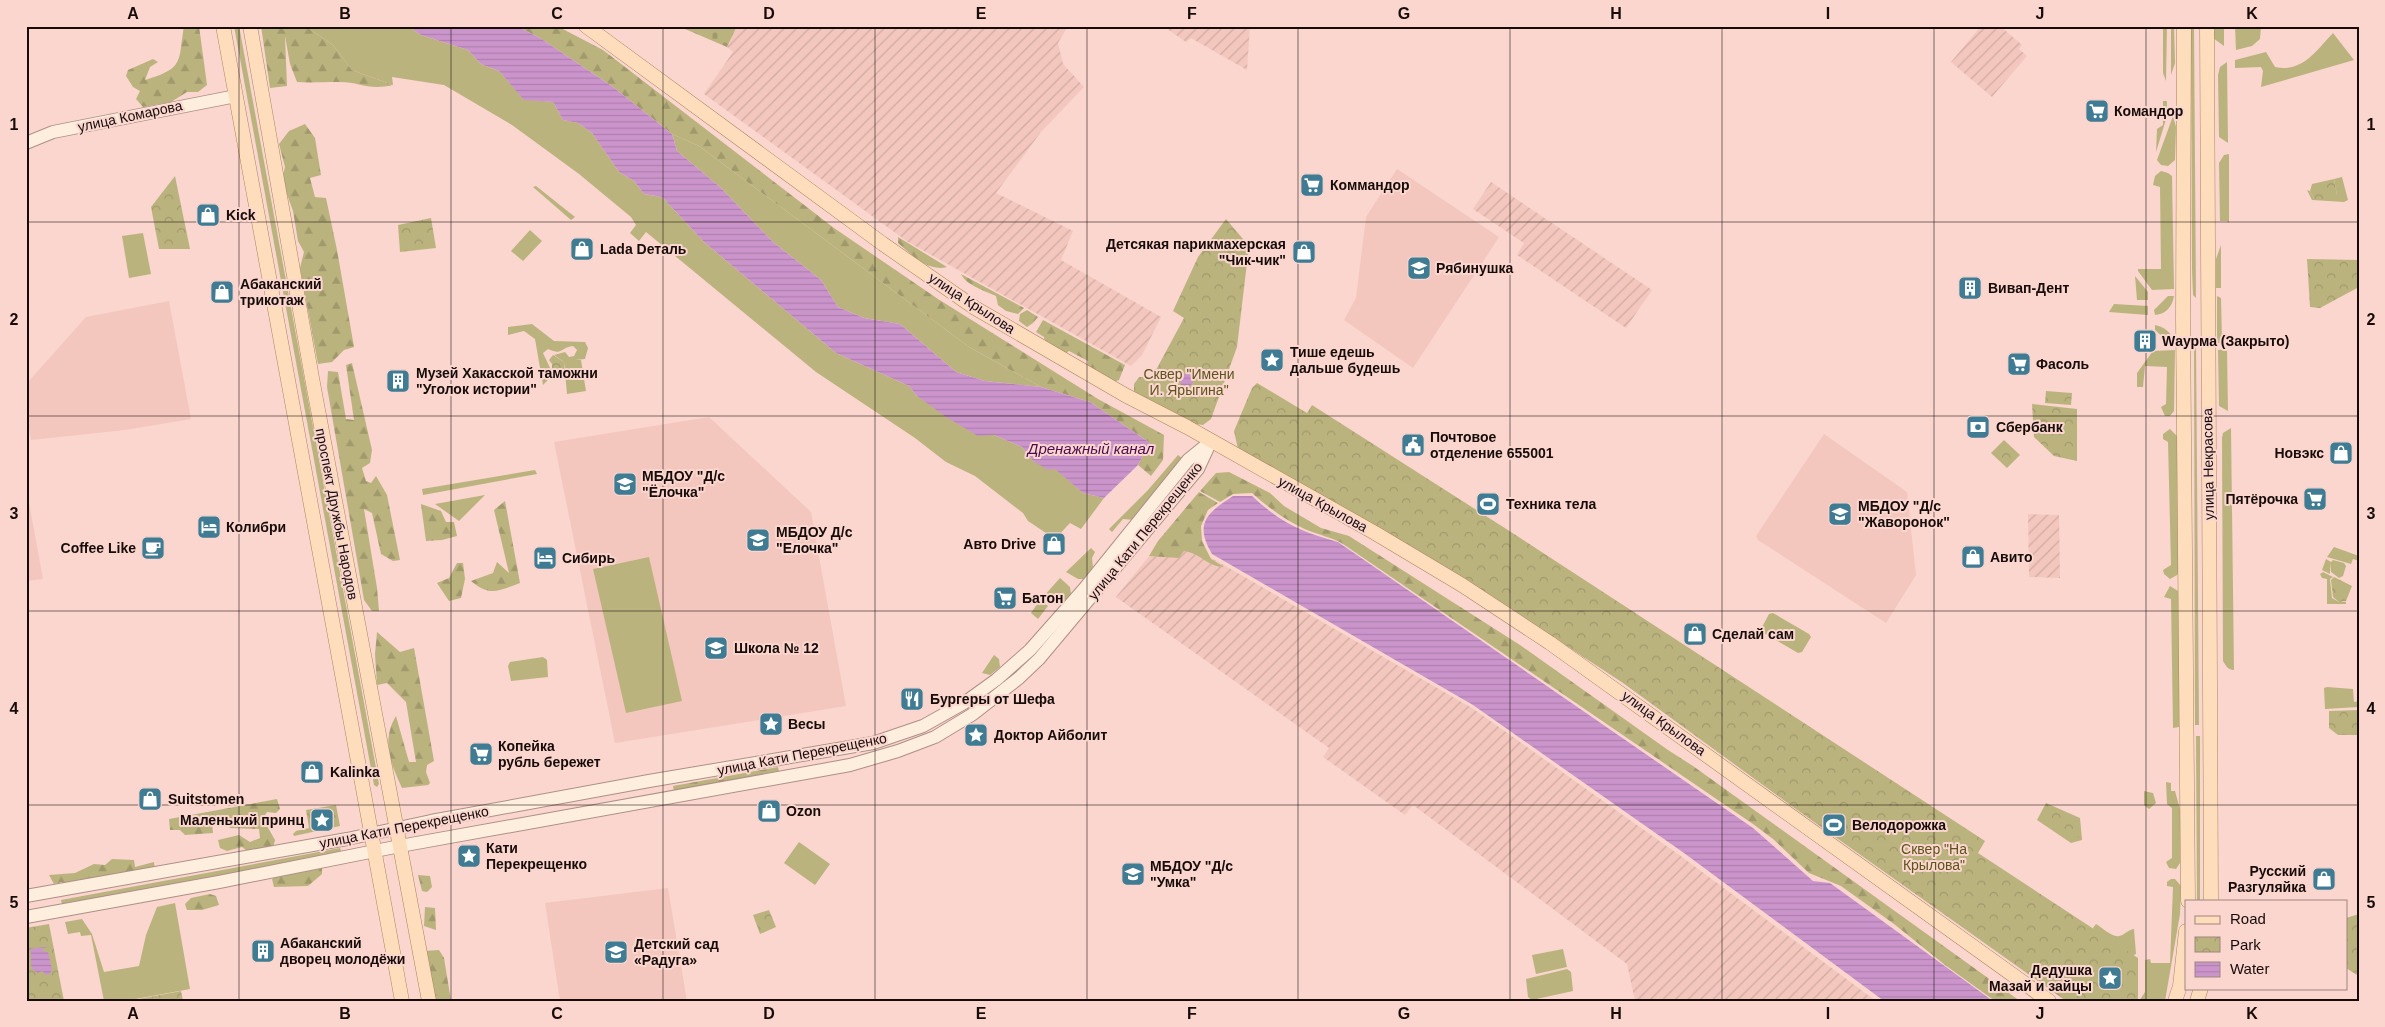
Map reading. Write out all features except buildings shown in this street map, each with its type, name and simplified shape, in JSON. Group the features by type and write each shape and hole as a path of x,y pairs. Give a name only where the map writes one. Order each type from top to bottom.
{"main road":[{"name":"проспект Дружбы Народов","path":"223,26 402,1001"},
{"name":"проспект Дружбы Народов","path":"250,26 312,378 429,1001"},
{"name":"улица Крылова","path":"586,26 883,244 975,308 1125,395 1374,533 1462,585 1550,643 2048,999"},
{"name":"улица Некрасова","path":"2184,26 2183,319 2188,900"},
{"name":"улица Некрасова","path":"2207,26 2211,900"},
{"path":"2175,1001 2180,986 2185,940"}],"street":[{"name":"улица Комарова","path":"26,143 53,132 236,96"},
{"name":"улица Кати Перекрещенко","path":"26,896 873,743 923,726 964,703 996,680 1030,650 1084,589 1188,460 1211,441"},
{"name":"улица Кати Перекрещенко","path":"26,917 400,846 850,766 934,737 996,698 1039,659 1198,469 1211,441"}],"shaded area":[{"path":"737,26 1068,26 1058,43 1063,64 1084,87 1041,132 996,193 1073,231 1061,260 1161,317 1142,355 1131,366 908,242 704,94 733,52 727,47"},
{"path":"1163,26 1250,26 1247,70 1191,38 1186,42"},
{"path":"1981,26 2000,26 2022,45 2019,49 2027,56 1992,97 1951,62"},
{"name":"Рябинушка","path":"1397,169 1499,237 1413,368 1344,320 1356,298 1366,217"},
{"path":"1491,182 1652,290 1626,328 1517,255 1524,243 1473,209"},
{"path":"169,301 191,419 125,430 31,440 26,413 26,387 29,381 86,317"},
{"path":"709,417 811,512 846,706 615,743 554,442"},
{"name":"МБДОУ \"Д/с \"Жаворонок\"","path":"1824,434 1907,492 1916,575 1886,623 1758,540 1756,536"},
{"path":"26,486 43,579 26,581"},
{"path":"2028,514 2059,515 2060,578 2029,577"},
{"path":"1168,533 1472,708 1682,857 1876,1001 1635,1001 1627,964 1413,805 1405,815 1323,757 1329,748 1116,597"},
{"name":"Детский сад «Радуга»","path":"668,888 687,1001 560,1001 545,903"}],"green space":[{"path":"184,26 199,26 207,85 198,92 187,92 171,102 143,107 136,99 140,91 133,87 126,76 128,70 153,59 158,62 150,67 145,80 167,72 173,67 180,56"},
{"path":"234,26 239,26 379,784 377,787 374,785"},
{"path":"261,26 305,26 333,45 352,70 393,85 376,87 345,82 297,82 290,64 285,36 287,86 270,88"},
{"path":"305,26 408,26 421,35 468,50 481,64 499,71 524,99 553,102 563,120 578,123 592,133 619,172 634,181 644,194 662,197 704,242 836,353 909,386 917,396 978,435 994,435 1022,447 1033,461 1055,468 1083,493 1104,498 1081,529 1070,523 1055,539 1028,521 1023,513 975,476 946,462 915,438 816,372 646,232 639,241 630,233 636,225 631,217 579,174 512,125 444,85 392,77 393,85 352,70 333,45"},
{"path":"516,26 557,26 603,50 834,228 938,299 1098,399 1164,435 1163,460 1151,476 1138,465 1150,443 1090,402 1041,387 969,347 699,146 672,134 613,87 540,38"},
{"path":"678,26 737,26 727,47"},
{"path":"2159,26 2167,26 2166,81 2163,73 2163,29"},
{"path":"2171,26 2174,26 2175,63 2171,75"},
{"path":"2191,26 2194,26 2196,298 2193,295 2192,269"},
{"path":"2214,26 2224,26 2224,46 2213,38"},
{"path":"2235,26 2261,26 2260,39 2252,46 2236,50"},
{"path":"2333,33 2354,60 2261,87 2263,71 2261,67 2235,68 2235,60 2266,52 2275,67 2293,67 2308,59"},
{"path":"2227,62 2228,143 2219,137 2218,75 2220,67"},
{"path":"2163,101 2167,101 2167,116 2156,152 2157,129 2163,125"},
{"path":"2173,116 2176,127 2175,160 2168,166 2161,165 2157,160"},
{"path":"305,124 315,138 321,175 310,178 315,197 326,198 354,347 344,350 332,362 318,364 300,268 304,252 298,241 293,211 282,179 285,167 279,144 289,131"},
{"path":"672,134 699,146 969,347 1041,387 985,381 956,372 900,324 864,318 838,307 821,280 773,242 721,188 677,151"},
{"path":"2229,154 2229,223 2227,221 2220,221 2219,163 2224,155"},
{"path":"2161,171 2172,176 2174,289 2152,290 2138,269 2161,269 2160,187 2153,185 2155,176"},
{"path":"175,176 190,249 159,249 151,207"},
{"path":"2342,177 2348,200 2344,202 2312,200 2307,190 2310,191 2314,199 2337,195 2334,179"},
{"path":"2334,179 2337,195 2333,200 2314,199 2310,191 2312,184"},
{"path":"536,186 575,217 571,220 533,187"},
{"path":"431,218 436,248 400,252 398,225"},
{"name":"Сквер \"Имени И. Ярыгина\"","path":"1226,219 1249,246 1237,347 1211,419 1203,425 1195,424 1136,394 1134,384 1139,377 1152,377 1156,370 1184,318 1173,311 1198,257"},
{"path":"530,230 542,241 523,261 511,251"},
{"path":"143,233 151,274 129,278 122,236"},
{"path":"898,237 947,267 940,268 927,265 898,243"},
{"path":"2221,245 2221,288 2216,288 2216,259"},
{"path":"2307,259 2359,260 2359,287 2320,308 2310,307"},
{"path":"961,274 1024,308 1018,314 1006,311 998,305 996,296 971,284"},
{"path":"2135,276 2148,292 2148,300 2137,300"},
{"path":"2168,296 2174,296 2170,307 2162,313 2155,315 2154,310"},
{"path":"2217,296 2221,298 2222,343 2217,343"},
{"path":"2114,304 2148,306 2148,315 2109,312"},
{"path":"1027,310 1038,317 1027,327 1019,321 1020,314"},
{"path":"1043,320 1125,365 1119,380 1114,382 1088,367 1088,361 1069,351 1065,354 1045,343 1044,337 1036,332"},
{"path":"532,324 554,341 585,342 588,348 585,359 575,360 581,360 586,391 567,394 564,362 554,355 565,352 569,357 574,356 577,350 573,346 557,352 548,349 543,353 551,370 547,381 543,385 535,339 524,331 508,335 508,327"},
{"path":"2155,325 2169,332 2174,344 2170,344 2155,330"},
{"path":"2196,343 2199,725 2195,725 2194,344"},
{"path":"2227,349 2228,411 2219,406 2218,350"},
{"path":"2175,350 2174,411 2170,416 2165,416 2161,407 2166,404 2167,367 2145,366 2143,387 2137,387 2137,373 2153,351"},
{"path":"553,355 564,362 564,378 557,377 552,373 552,364 549,360"},
{"path":"352,363 372,450 370,463 362,468 366,481 371,483 376,476 387,495 400,560 393,561 381,554 372,513 364,509 379,611 372,611 364,600 327,387 328,371 338,372 346,419 354,420 346,365"},
{"name":"Сквер \"На Крылова\"","path":"1257,383 1307,413 1312,405 1511,532 1985,841 1978,853 2138,958 2138,1001 2066,1001 1793,807 1623,683 1483,591 1238,449 1234,431 1252,388"},
{"path":"2046,391 2072,393 2071,405 2045,403"},
{"path":"2032,404 2077,409 2077,461 2054,456 2034,437"},
{"path":"2231,428 2234,670 2226,666 2223,661 2222,438 2223,433"},
{"path":"2170,429 2177,436 2179,572 2170,579 2164,574 2163,570 2171,565 2168,442 2163,439 2163,434"},
{"path":"2004,440 2020,455 2007,468 1991,453"},
{"path":"1178,455 1183,459 1134,520 1123,519 1112,532 1109,529 1148,490"},
{"path":"535,470 537,474 423,495 422,489"},
{"path":"1229,472 1270,493 1284,506 1321,528 1349,536 1520,645 1693,766 2020,1001 1995,1001 1841,886 1809,873 1773,839 1753,824 1343,544 1291,522 1252,493 1233,494 1220,502 1200,491 1216,473"},
{"path":"1199,492 1218,503 1208,510 1201,526 1202,541 1211,559 1224,567 1213,565 1195,554 1184,551 1179,558 1149,556 1158,541"},
{"path":"485,495 459,521 435,504"},
{"path":"505,501 520,583 500,590 489,591 471,581 493,573 497,562 509,573 494,510"},
{"path":"421,504 441,511 446,522 454,522 457,536 442,540 426,541"},
{"path":"2334,547 2359,556 2359,561 2353,559 2351,564 2327,557"},
{"path":"1091,548 1095,552 1092,558 1093,567 1084,579 1078,579 1066,572"},
{"path":"649,557 682,701 626,713 593,569"},
{"path":"2326,559 2331,562 2333,560 2344,563 2346,566 2343,576 2339,578 2331,572 2330,563 2330,574 2322,570"},
{"path":"457,563 463,563 465,579 461,598 449,601 437,583 449,578"},
{"path":"2323,572 2333,577 2330,579 2332,598 2339,602 2346,602 2346,604 2327,604 2327,579 2322,578 2320,574"},
{"path":"2334,577 2352,586 2346,601 2339,602 2333,597 2331,580"},
{"path":"1060,578 1070,587 1071,594 1064,601 1056,593 1047,600 1043,597"},
{"path":"2170,586 2178,591 2179,594 2179,727 2173,728 2171,599 2164,597"},
{"path":"1040,600 1048,606 1038,619 1031,613"},
{"path":"1773,613 1809,634 1811,637 1802,652 1798,653 1764,633 1761,629 1769,614"},
{"path":"377,632 400,652 414,648 434,761 427,765 426,772 430,783 428,785 402,788 391,761 388,743 389,734 396,716 409,762 416,762 406,702 387,683 377,685 375,654"},
{"path":"994,655 999,659 1000,667 990,675 982,673"},
{"path":"543,657 547,660 548,677 511,681 508,666 510,662"},
{"path":"2324,688 2353,689 2354,702 2359,701 2359,707 2325,709"},
{"path":"2359,710 2359,735 2338,735 2329,728 2329,711"},
{"path":"2196,736 2200,736 2200,900 2197,900"},
{"path":"778,767 779,771 674,791 673,786"},
{"path":"2166,782 2171,783 2171,791 2175,791 2180,809 2180,863 2176,869 2169,868 2166,862 2172,858 2172,808 2167,804"},
{"path":"2144,791 2153,793 2156,803 2149,809 2144,805"},
{"path":"277,799 280,809 276,813 267,812 263,819 275,840 273,848 251,854 242,847 227,851 220,848 218,840 239,835 250,842 260,838 259,829 230,828 226,821 212,823 213,833 185,835 180,830 170,830 169,819"},
{"path":"2046,803 2080,818 2082,840 2071,843 2037,820"},
{"path":"2046,804 2079,819 2079,837 2077,838 2040,816"},
{"path":"336,805 340,826 294,836 293,834 296,831 309,828 306,810"},
{"path":"799,842 830,864 815,885 784,863"},
{"path":"340,848 342,853 62,905 61,900"},
{"path":"112,859 134,860 135,867 154,862 155,870 64,887 62,882 54,884 49,875 75,873 94,864 105,865"},
{"path":"322,867 322,874 308,886 274,887 272,879 278,874"},
{"path":"418,875 430,876 432,887 427,892 422,891"},
{"path":"2175,879 2181,886 2180,914 2165,1001 2139,1001 2145,992 2145,960 2150,959 2151,963 2170,963 2173,887 2167,886 2167,882"},
{"path":"210,894 216,896 219,905 202,910 187,910 185,904 191,898"},
{"path":"175,903 190,989 125,1001 104,1001 91,935 81,936 80,932 68,934 65,922 82,919 92,934 104,972 139,966 146,935 157,907"},
{"path":"425,907 435,908 436,930 424,926"},
{"path":"769,910 776,927 760,934 753,915"},
{"path":"2359,914 2359,974 2357,975 2348,969 2348,917"},
{"path":"49,924 64,1001 26,1001 26,928"},
{"path":"2096,924 2116,936 2134,929 2136,954 2120,961 2106,952 2093,928"},
{"path":"1563,949 1567,967 1536,974 1532,955"},
{"path":"439,950 444,958 451,1001 432,1001 424,951"},
{"path":"1567,969 1571,972 1573,991 1532,1000 1528,997 1526,979"},
{"path":"181,991 183,1001 128,1001"}],"water":[{"name":"Дренажный канал","path":"408,26 516,26 540,38 613,87 672,134 677,151 721,188 773,242 821,280 838,307 864,318 900,324 956,372 985,381 1041,387 1090,402 1150,443 1138,465 1104,498 1083,493 1055,469 1048,470 1033,461 1022,447 994,435 978,436 946,417 917,396 909,386 836,353 704,242 662,197 644,194 634,181 619,172 592,133 578,123 563,120 553,102 524,100 499,71 481,64 468,50 421,35"},
{"path":"1189,372 1196,378 1190,386 1181,385 1180,377"},
{"path":"1233,496 1252,496 1272,513 1292,525 1338,542 1753,828 1813,881 1830,883 1993,1001 1884,1001 1684,853 1473,705 1212,554 1204,534 1206,520 1216,508"},
{"path":"44,947 48,948 43,948 42,951 48,952 52,969 50,974 46,975 42,971 38,973 33,969 30,949"}],"place":[{"name":"Командор","path":"2097,111"},
{"name":"Коммандор","path":"1312,185"},
{"name":"Kick","path":"208,215"},
{"name":"Lada Dеталь","path":"582,249"},
{"name":"Детсякая парикмахерская \"Чик-чик\"","path":"1304,252"},
{"name":"Рябинушка","path":"1419,268"},
{"name":"Вивап-Дент","path":"1970,288"},
{"name":"Абаканский трикотаж","path":"222,292"},
{"name":"Wаурма (Закрыто)","path":"2145,341"},
{"name":"Тише едешь дальше будешь","path":"1272,360"},
{"name":"Фасоль","path":"2019,364"},
{"name":"Музей Хакасской таможни \"Уголок истории\"","path":"398,381"},
{"name":"Сбербанк","path":"1978,427"},
{"name":"Почтовое отделение 655001","path":"1413,445"},
{"name":"Новэкс","path":"2341,453"},
{"name":"МБДОУ \"Д/с \"Ёлочка\"","path":"625,484"},
{"name":"Пятёрочка","path":"2315,499"},
{"name":"Техника тела","path":"1488,504"},
{"name":"МБДОУ \"Д/с \"Жаворонок\"","path":"1840,514"},
{"name":"Колибри","path":"209,527"},
{"name":"МБДОУ Д/с \"Елочка\"","path":"758,540"},
{"name":"Авто Drive","path":"1054,544"},
{"name":"Coffee Like","path":"153,548"},
{"name":"Авито","path":"1973,557"},
{"name":"Сибирь","path":"545,558"},
{"name":"Батон","path":"1005,598"},
{"name":"Сделай сам","path":"1695,634"},
{"name":"Школа № 12","path":"716,648"},
{"name":"Бургеры от Шефа","path":"912,699"},
{"name":"Весы","path":"771,724"},
{"name":"Доктор Айболит","path":"976,735"},
{"name":"Копейка рубль бережет","path":"481,754"},
{"name":"Kalinka","path":"312,772"},
{"name":"Suitstomen","path":"150,799"},
{"name":"Ozon","path":"769,811"},
{"name":"Маленький принц","path":"322,820"},
{"name":"Велодорожка","path":"1834,825"},
{"name":"Кати Перекрещенко","path":"469,856"},
{"name":"МБДОУ \"Д/с \"Умка\"","path":"1133,874"},
{"name":"Русский Разгуляйка","path":"2324,879"},
{"name":"Абаканский дворец молодёжи","path":"263,951"},
{"name":"Детский сад «Радуга»","path":"616,952"},
{"name":"Дедушка Мазай и зайцы","path":"2110,978"}]}
